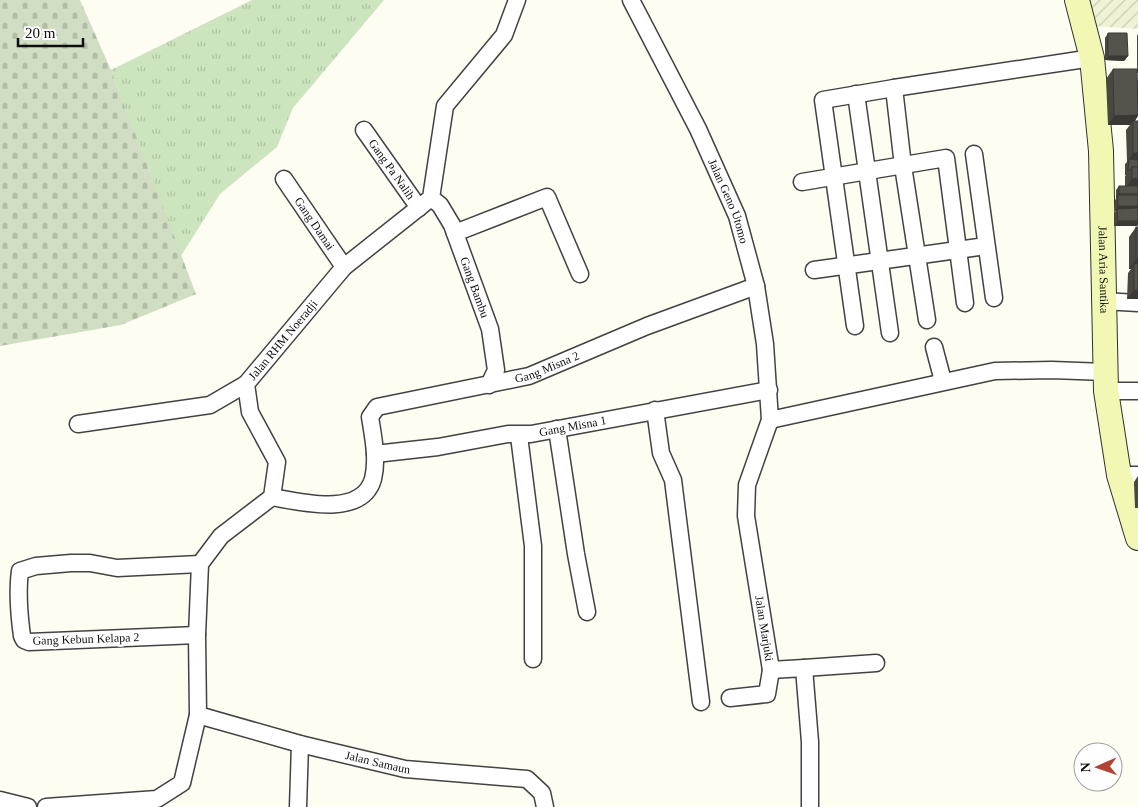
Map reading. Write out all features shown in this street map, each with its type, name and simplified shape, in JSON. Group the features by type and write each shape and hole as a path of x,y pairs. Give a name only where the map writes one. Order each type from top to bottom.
{"street":[{"path":"425,203 445,106 504,35 517,0"},
{"name":"Jalan Geno Utomo","path":"631,0 698,128 737,216 756,286 770,390 770,420"},
{"name":"Jalan Aria Santika","path":"1077,0 1092,58 1102,151 1105,382 1128,475 1138,538"},
{"path":"855,326 823,100 1092,58"},
{"path":"894,88 903,166 927,320"},
{"path":"856,94 890,333"},
{"name":"Gang Pa Nalih","path":"364,130 425,203"},
{"path":"974,154 994,298"},
{"path":"802,182 946,158 966,303"},
{"name":"Gang Damai","path":"284,178 344,267"},
{"path":"455,233 547,197 580,274"},
{"name":"Gang Bambu","path":"425,203 446,214 455,233 490,329 496,370 489,385"},
{"name":"Jalan RHM Noeradji","path":"272,497 277,462 250,412 246,384 344,267 425,203"},
{"path":"814,270 986,246"},
{"name":"Gang Misna 2","path":"272,497 306,503 346,504 364,493 373,480 375,454 370,417 377,407 529,376 647,326 756,286"},
{"path":"1103,301 1138,303"},
{"path":"934,347 943,381"},
{"path":"770,420 995,370 1052,370 1138,391"},
{"path":"78,424 210,405 246,384"},
{"name":"Gang Misna 1","path":"375,454 438,447 508,434 519,436 770,390"},
{"path":"655,410 661,452 673,480 702,702"},
{"name":"Jalan Marjuki","path":"770,420 747,485 746,516 771,670 876,662"},
{"path":"557,429 576,554 588,612"},
{"path":"519,436 533,546 533,659"},
{"path":"46,807 156,803 182,783 198,715 197,635 200,564 221,536 272,497"},
{"name":"Gang Kebun Kelapa 2","path":"197,635 29,642 24,640 18,605 20,571 36,566 90,563 117,568 200,564"},
{"path":"804,668 810,742 810,807"},
{"path":"730,698 767,694 771,670"},
{"name":"Jalan Samaun","path":"198,715 300,744 405,769 527,779 542,793 545,807"},
{"path":"298,807 300,744"},
{"path":"0,800 28,807"}],"green space":[{"path":"0,0 80,0 111,70 196,294 121,325 0,346"},
{"path":"252,0 384,0 293,108 277,147 220,194 181,256 111,70"},
{"path":"1072,0 1138,0 1138,29 1079,25"}],"building":[{"path":"1108,33 1127,33 1128,56 1108,56"},
{"path":"1113,69 1137,69 1138,115 1114,116"},
{"path":"1133,121 1138,121 1138,153 1133,153"},
{"path":"1129,159 1138,160 1138,167 1132,167 1128,170"},
{"path":"1132,167 1138,167 1138,178 1132,179"},
{"path":"1119,186 1138,186 1138,194 1119,194"},
{"path":"1118,195 1138,195 1138,206 1118,206"},
{"path":"1138,208 1138,221 1118,221 1117,209"},
{"path":"1136,227 1138,227 1138,259 1136,259"},
{"path":"1134,264 1138,264 1138,290 1134,290"}]}
